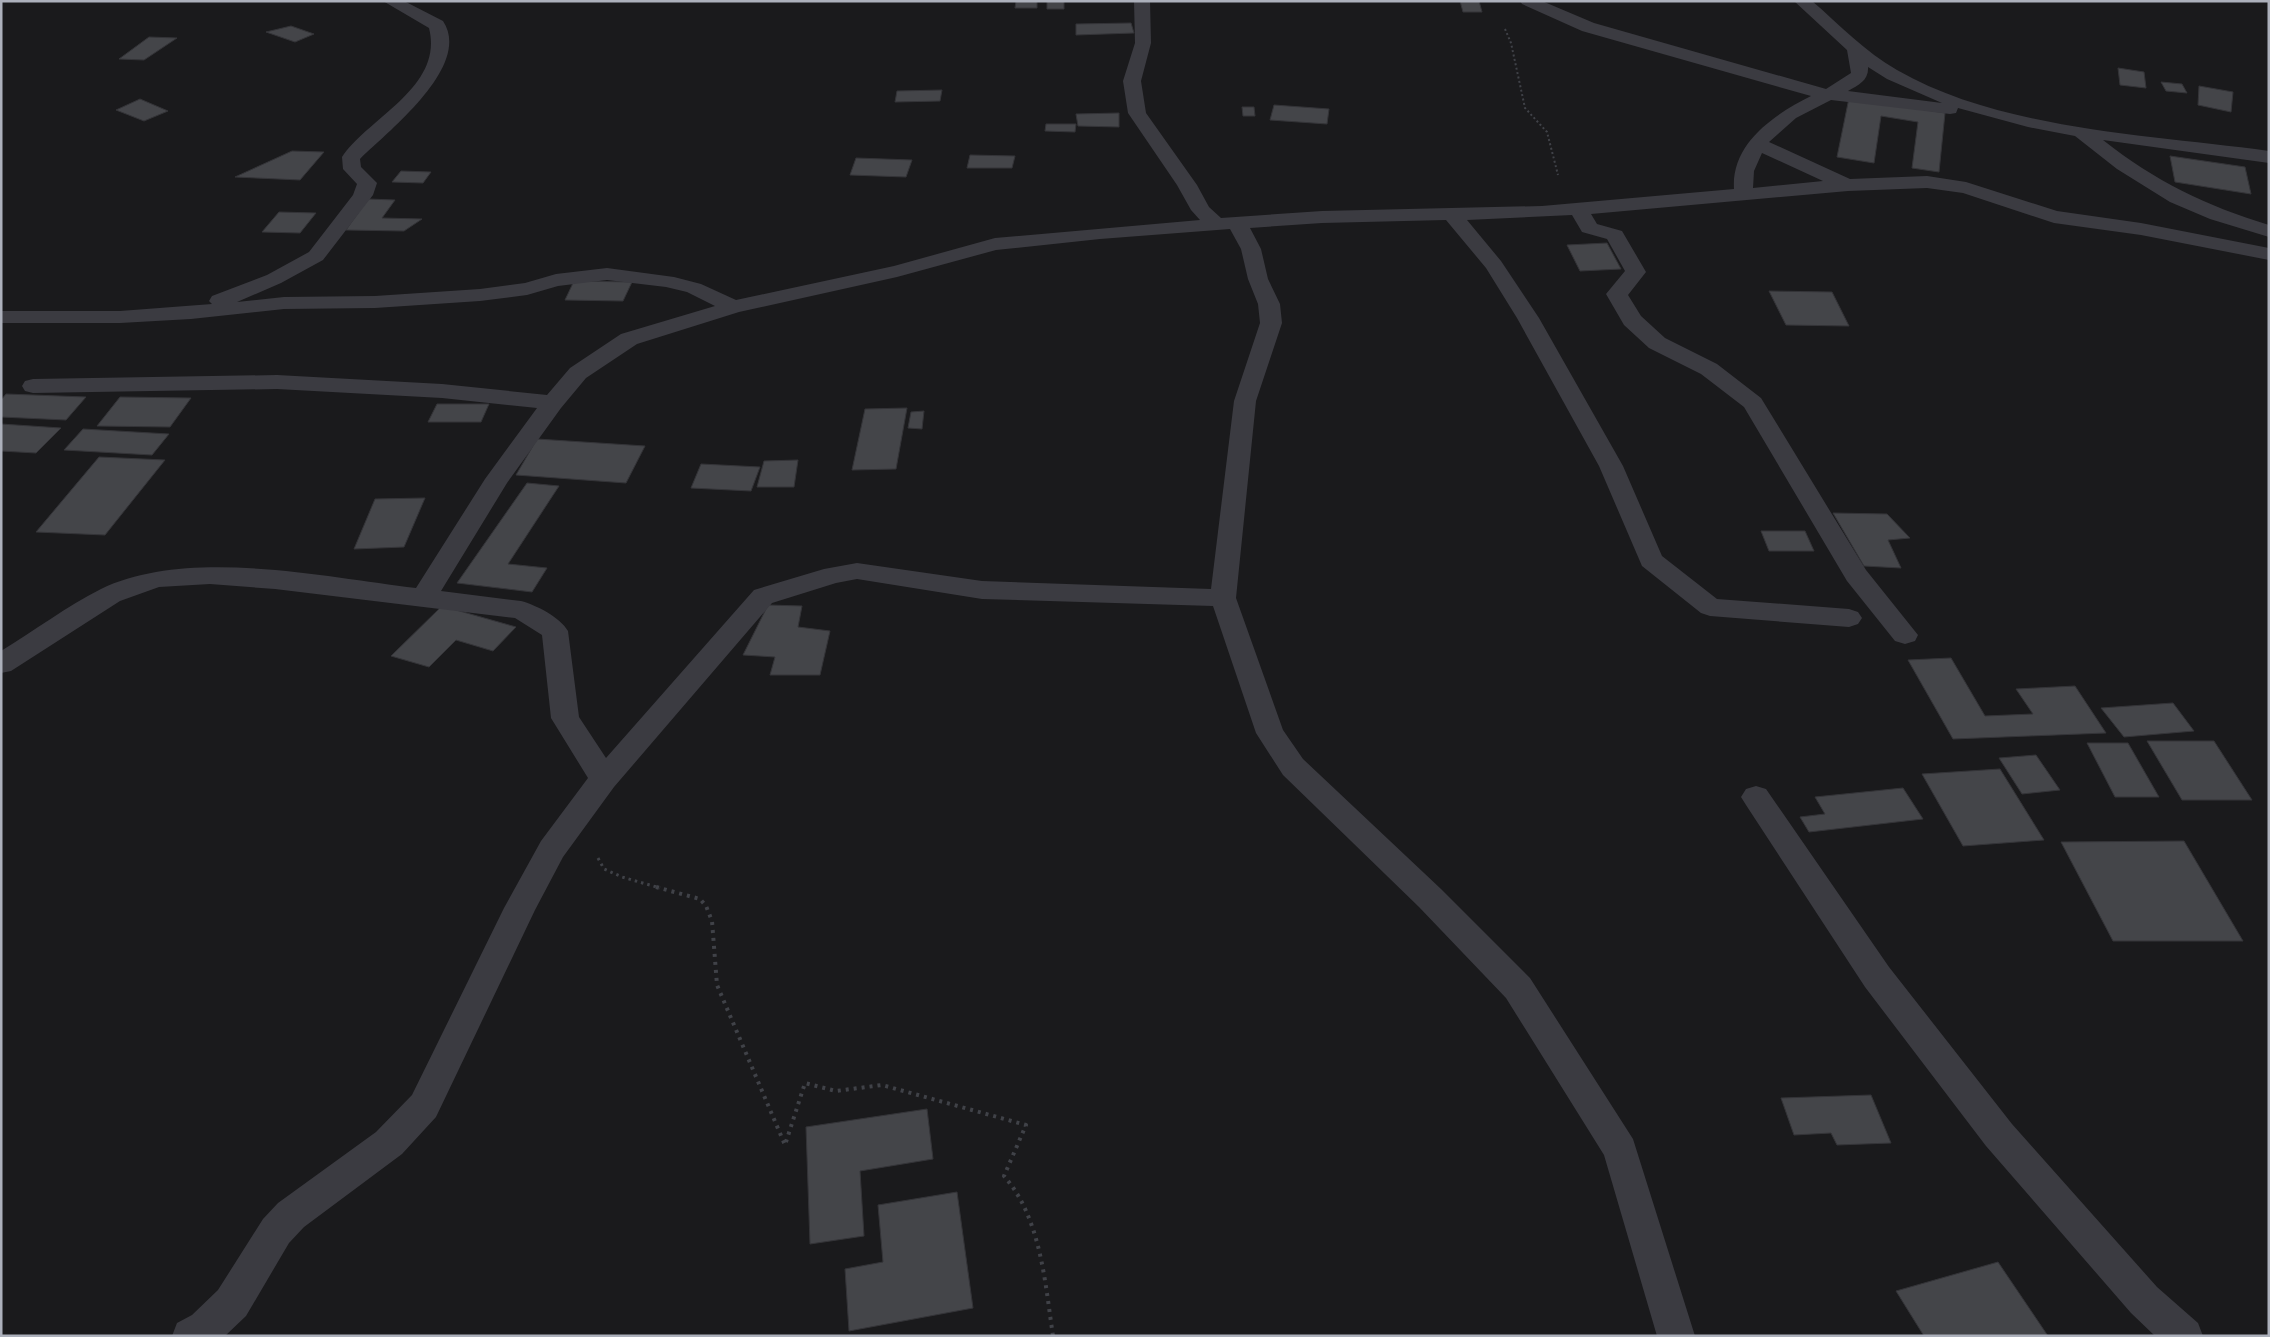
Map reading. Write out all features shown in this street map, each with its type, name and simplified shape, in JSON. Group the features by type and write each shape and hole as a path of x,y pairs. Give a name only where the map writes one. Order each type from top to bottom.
{"street":[{"path":"191,313 274,278 316,256 348,217 367,186 364,180 351,169 350,156 417,94 432,72 440,43 438,25 392,1"},
{"path":"1142,1 1143,43 1132,81 1137,113 1187,185 1200,210 1226,224 1251,249 1258,278 1269,304 1271,323 1245,401 1223,598 1270,733 1293,767 1423,891 1518,988 1620,1150 1648,1249 1676,1336"},
{"path":"1528,1 1588,27 1769,80 1826,94 1979,111 2080,131 2269,157"},
{"path":"1802,1 1854,46 1892,74 1979,111"},
{"path":"1744,194 1742,180 1746,163 1768,130 1826,94 1845,87 1860,75 1859,61 1854,46"},
{"path":"2080,131 2101,150 2158,186 2208,212 2269,231"},
{"path":"1757,144 1848,185"},
{"path":"423,599 466,526 497,479 554,403 578,373 628,339 734,306 897,271 995,244 1226,224 1322,218 1453,216 1578,209 1848,185 1926,182 1966,188 2054,217 2141,229 2269,254"},
{"path":"1578,209 1589,228 1614,235 1636,272 1617,294 1632,320 1657,343 1709,370 1753,403 1856,574 1905,636"},
{"path":"1453,216 1494,265 1528,318 1611,466 1651,560 1710,607 1849,618"},
{"path":"1,317 111,317 191,313 284,303 375,302 503,294 556,280 608,274 667,281 701,291 734,306"},
{"path":"33,386 277,382 416,389 554,403"},
{"path":"191,1336 206,1328 232,1303 276,1231 291,1215 389,1143 424,1106 520,908 552,849 604,779 763,596 788,592 838,572 857,571 982,590 1223,598"},
{"path":"1,664 111,595 157,579 210,576 274,580 345,587 423,599 521,610 555,631 565,718 604,779"},
{"path":"1756,797 1877,977 1999,1135 2144,1300 2184,1336"}],"path":[{"path":"1504,26 1511,43 1525,108 1547,132 1562,187 1578,209"},
{"path":"576,816 604,869 622,877 700,899 706,906 712,921 717,985 785,1145 805,1083 836,1091 882,1085 1026,1125 1004,1176 1012,1182 1027,1212 1053,1336"}],"building":[{"path":"1016,1 1037,1 1037,8 1015,8"},
{"path":"1047,1 1064,1 1064,9 1047,9"},
{"path":"1460,1 1479,1 1482,12 1463,12"},
{"path":"1131,23 1134,33 1076,35 1076,24"},
{"path":"291,26 314,34 295,42 266,32"},
{"path":"149,37 177,38 144,60 119,59"},
{"path":"2118,68 2144,72 2146,88 2120,85"},
{"path":"2161,82 2182,84 2187,93 2166,91"},
{"path":"2199,86 2233,92 2231,112 2198,105"},
{"path":"942,90 940,101 895,102 897,91"},
{"path":"1849,98 1945,113 1939,172 1912,168 1918,122 1881,116 1874,163 1837,157"},
{"path":"140,99 168,111 144,121 116,110"},
{"path":"1274,105 1329,109 1327,124 1270,120"},
{"path":"1242,107 1254,107 1255,116 1243,116"},
{"path":"1119,113 1119,127 1078,126 1076,114"},
{"path":"1046,124 1076,124 1075,132 1045,131"},
{"path":"292,151 324,152 300,180 235,177"},
{"path":"970,155 1015,156 1012,168 967,168"},
{"path":"2170,156 2245,167 2251,194 2175,182"},
{"path":"856,158 912,160 906,177 850,175"},
{"path":"401,171 431,172 423,183 392,182"},
{"path":"368,199 395,200 382,218 422,219 404,231 346,230"},
{"path":"279,212 316,213 300,233 262,232"},
{"path":"1607,243 1621,269 1580,271 1567,245"},
{"path":"574,281 632,282 623,301 565,300"},
{"path":"1769,291 1832,292 1849,326 1786,325"},
{"path":"6,394 86,397 66,420 1,417 1,400"},
{"path":"120,397 191,398 170,427 97,426"},
{"path":"437,404 489,404 481,422 428,422"},
{"path":"907,408 896,469 852,470 865,409"},
{"path":"924,411 922,429 908,428 911,412"},
{"path":"1,424 61,428 36,453 1,451"},
{"path":"83,429 169,434 152,455 64,450"},
{"path":"537,439 645,446 626,483 516,475"},
{"path":"99,457 165,460 105,535 36,532"},
{"path":"798,460 794,487 757,487 764,461"},
{"path":"701,464 760,467 751,491 691,488"},
{"path":"527,483 559,486 508,564 547,568 532,592 457,583"},
{"path":"425,498 404,547 354,549 375,499"},
{"path":"1833,513 1887,514 1910,538 1888,540 1901,568 1864,566"},
{"path":"1761,531 1805,531 1814,551 1769,551"},
{"path":"768,605 802,606 798,627 830,631 820,675 770,675 775,657 743,655"},
{"path":"442,606 516,627 493,651 456,640 429,667 391,656"},
{"path":"1951,658 1985,716 2033,714 2016,689 2075,686 2106,733 1953,739 1908,660"},
{"path":"2173,703 2194,731 2124,737 2101,708"},
{"path":"2147,741 2214,741 2252,800 2182,800"},
{"path":"2087,743 2128,743 2159,797 2115,797"},
{"path":"2036,755 2060,790 2022,794 1999,758"},
{"path":"2000,769 2044,840 1963,846 1922,774"},
{"path":"1903,788 1923,819 1809,832 1800,817 1825,814 1815,797"},
{"path":"2184,841 2243,941 2113,941 2061,842"},
{"path":"1871,1095 1891,1143 1837,1145 1831,1133 1794,1135 1781,1098"},
{"path":"927,1109 933,1159 860,1171 864,1236 810,1244 806,1127"},
{"path":"957,1192 973,1308 849,1331 845,1269 883,1262 878,1205"},
{"path":"1998,1262 2048,1336 1924,1336 1896,1291"}]}
